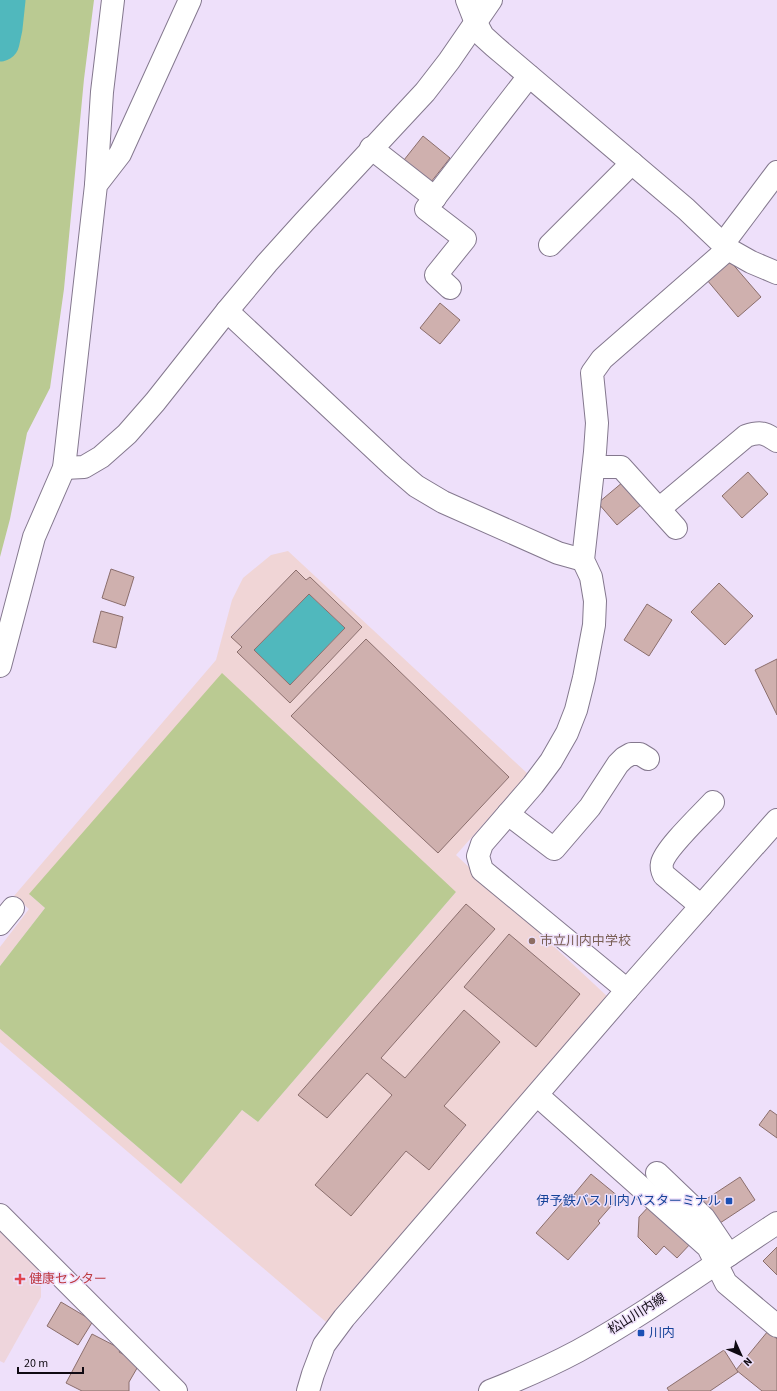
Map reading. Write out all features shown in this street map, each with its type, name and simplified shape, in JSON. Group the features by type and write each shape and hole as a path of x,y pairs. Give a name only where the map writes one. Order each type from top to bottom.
{"street":[{"path":"0,666 34,537 64,468 96,185 102,92 114,0"},
{"path":"96,185 120,154 190,0"},
{"path":"467,0 476,24 483,36 686,209 725,246 751,262 777,273"},
{"path":"64,468 84,466 101,457 127,434 155,402 227,311 304,222 424,92 476,24 491,0"},
{"path":"450,288 436,275 465,239 426,209 529,76"},
{"path":"371,148 435,198"},
{"path":"550,245 632,163"},
{"path":"627,990 482,870 478,856 482,844 533,785 551,761 567,733 576,710 594,625 595,601 591,577 583,560 594,467 596,423 592,374 602,359 725,246 777,172"},
{"path":"227,311 416,486 443,502 479,518 558,553 583,560"},
{"path":"659,509 746,436 755,433 764,433 777,441"},
{"path":"594,467 621,467 676,528"},
{"path":"508,814 554,849 590,807 618,764 624,758 631,754 640,754 648,759"},
{"path":"701,906 664,875 661,868 662,862 669,850 713,802"},
{"path":"308,1391 324,1345 344,1318 627,990 777,820"},
{"path":"537,1095 723,1259"},
{"path":"657,1174 704,1218 723,1259 726,1283 777,1326"},
{"path":"0,1215 176,1391"},
{"name":"松山川内線","path":"490,1391 524,1378 577,1351 631,1320 777,1223"}],"shaded area":[{"path":"0,0 94,0 84,79 64,289 50,388 27,433 10,519 0,557"},
{"name":"市立川内中学校","path":"288,551 528,774 456,855 609,998 452,1181 326,1322 0,1042 0,1029 181,1184 242,1110 258,1122 456,892 30,895 45,908 0,966 0,947 29,909 14,896 216,660 232,600 243,578 271,555","holes":["296,570 306,580 310,578 362,627 290,702 237,652 242,647 231,636","366,639 509,777 438,853 291,716","466,904 495,929 381,1058 405,1078 464,1011 500,1042 444,1106 466,1126 429,1170 406,1151 351,1215 315,1185 392,1095 367,1073 327,1118 298,1095","509,934 580,994 536,1047 464,987"]},
{"path":"309,594 345,628 290,685 254,650"},
{"path":"222,673 456,892 258,1122 242,1110 181,1184 0,1029 0,966 45,908 29,894"},
{"name":"健康センター","path":"0,1222 41,1260 41,1297 4,1363 0,1361"}],"building":[{"path":"423,136 450,158 431,182 404,160"},
{"path":"730,261 761,297 738,317 707,280"},
{"path":"440,303 460,320 440,344 420,328"},
{"path":"748,472 768,494 742,518 722,496"},
{"path":"623,482 642,504 617,525 598,503"},
{"path":"111,569 134,577 125,606 102,598"},
{"path":"296,570 306,580 310,577 362,627 290,703 237,652 242,647 231,637","holes":["309,594 345,628 290,685 254,650"]},
{"path":"719,583 753,616 725,645 691,612"},
{"path":"647,604 672,620 649,656 624,640"},
{"path":"101,611 123,617 116,648 93,642"},
{"path":"366,639 509,777 438,853 291,716"},
{"path":"777,659 777,715 755,670"},
{"path":"466,904 495,929 381,1058 405,1078 464,1010 500,1042 444,1106 466,1125 429,1170 406,1151 351,1216 315,1185 392,1095 367,1073 327,1118 298,1095"},
{"path":"509,934 580,994 536,1047 464,987"},
{"path":"770,1110 777,1115 777,1138 759,1125"},
{"path":"591,1174 619,1197 598,1221 600,1223 568,1260 536,1233 568,1196 571,1198"},
{"name":"伊予鉄バス 川内バスターミナル","path":"740,1177 755,1200 717,1225 702,1202"},
{"path":"651,1204 692,1242 677,1258 664,1246 656,1255 638,1237 639,1217"},
{"path":"777,1247 777,1275 763,1261"},
{"path":"61,1302 93,1321 78,1345 47,1326"},
{"path":"768,1331 777,1339 777,1391 762,1391 736,1370"},
{"path":"92,1334 121,1349 119,1352 140,1363 129,1382 129,1391 82,1391 66,1383"},
{"path":"724,1350 738,1372 710,1391 669,1391 667,1388"}],"waterway":[{"path":"0,42 6,0"}],"place":[{"name":"市立川内中学校","path":"532,941"},
{"name":"伊予鉄バス 川内バスターミナル","path":"729,1201"},
{"name":"健康センター","path":"20,1279"},
{"name":"川内","path":"641,1333"}]}
